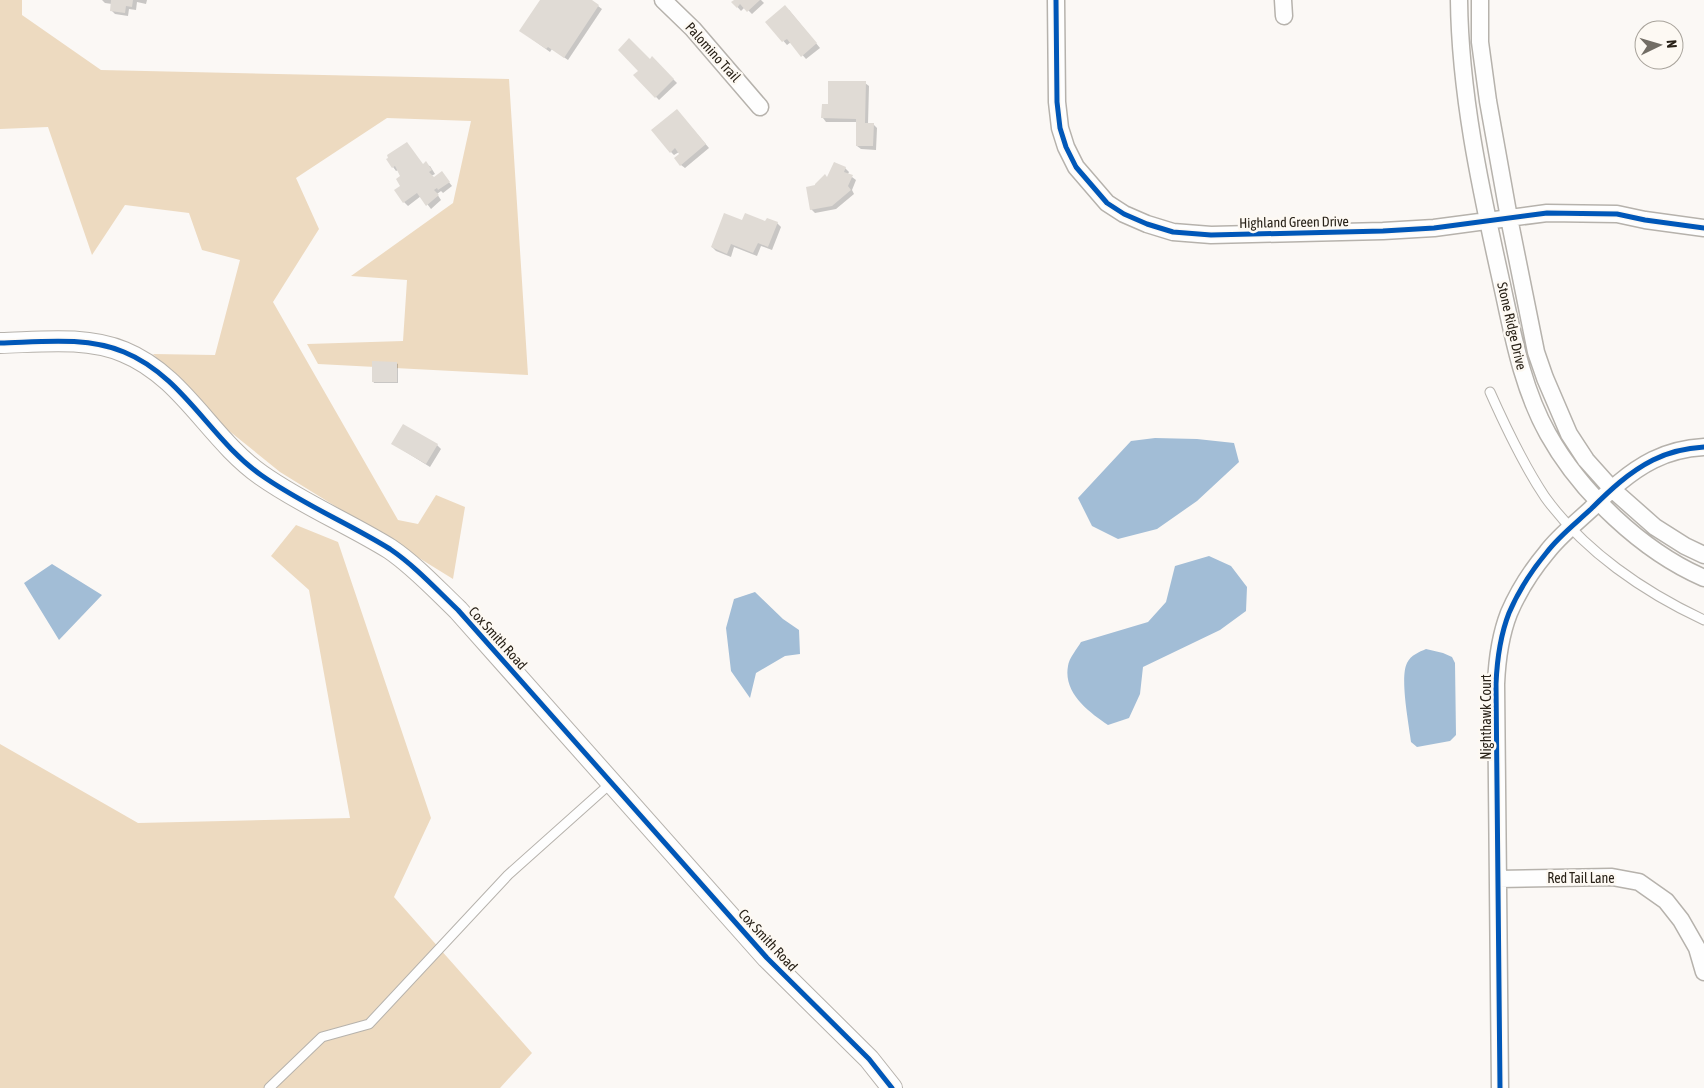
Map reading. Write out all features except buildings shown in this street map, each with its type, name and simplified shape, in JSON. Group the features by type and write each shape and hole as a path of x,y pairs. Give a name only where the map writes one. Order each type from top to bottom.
{"street":[{"name":"Palomino Trail","path":"663,0 693,29 760,107"},
{"name":"Highland Green Drive","path":"1056,0 1060,128 1076,167 1107,203 1124,214 1173,232 1211,234 1384,231 1434,228 1547,213 1617,214 1704,228"},
{"name":"Stone Ridge Drive","path":"1459,0 1463,73 1488,220 1518,357 1529,393 1547,434 1564,460 1598,502 1648,545 1704,578"},
{"name":"Stone Ridge Drive","path":"1480,0 1480,42 1483,74 1508,218 1536,352 1545,378 1569,434 1586,460 1612,489 1655,527 1685,546 1704,555"},
{"name":"Cox Smith Road","path":"0,343 78,342 99,344 122,351 154,368 181,392 225,443 262,475 308,504 344,522 392,550 422,575 458,610 767,958 869,1059 892,1088"},
{"name":"Nighthawk Court","path":"1500,1088 1496,684 1501,638 1509,613 1530,576 1548,551 1598,502 1612,489 1652,460 1672,452 1704,447"},
{"name":"Red Tail Lane","path":"1498,879 1612,877 1639,882 1666,901 1681,920 1697,948 1704,972"}],"lane":[{"path":"1518,357 1536,352"},
{"path":"1490,392 1506,429 1524,463 1546,498 1572,528 1603,557 1641,584 1672,604 1704,620"},
{"path":"269,1088 322,1037 369,1024 508,876 611,782"}],"shaded area":[{"path":"0,0 22,0 22,15 101,70 509,79 528,375 318,364 307,344 403,341 407,280 351,276 453,203 471,121 387,118 296,178 319,229 273,302 398,520 418,524 436,495 465,507 453,579 280,472 228,430 153,354 215,355 240,260 202,250 189,213 125,205 92,255 48,127 0,129"},
{"path":"296,525 338,542 431,818 394,897 532,1053 500,1088 0,1088 0,744 138,823 350,818 309,590 271,556"}],"water":[{"path":"1155,438 1197,439 1234,443 1239,462 1197,501 1157,529 1118,539 1092,526 1078,498 1131,441"},
{"path":"1209,556 1231,566 1247,587 1246,611 1220,630 1143,667 1140,694 1129,718 1108,725 1086,708 1073,693 1069,685 1068,676 1068,666 1071,657 1081,642 1148,622 1166,602 1175,566"},
{"path":"52,564 102,595 59,640 24,583"},
{"path":"755,592 783,619 799,630 800,654 785,656 756,673 750,698 731,671 726,628 734,599"},
{"path":"1426,649 1452,657 1455,663 1456,735 1450,741 1417,747 1411,742 1404,678 1409,660 1415,654"}],"cycle path":[{"path":"1056,0 1057,102 1060,128 1066,147 1076,167 1107,203 1124,214 1147,224 1173,232 1211,235 1383,231 1434,228 1547,213 1617,214 1704,228"},
{"path":"0,343 63,341 94,344 124,352 145,363 180,392 226,444 261,475 390,549 408,563 458,610 767,958 869,1059 892,1088"},
{"path":"1500,1088 1496,684 1503,630 1521,589 1541,559 1562,535 1612,489 1636,470 1659,457 1691,448 1704,447"}]}
